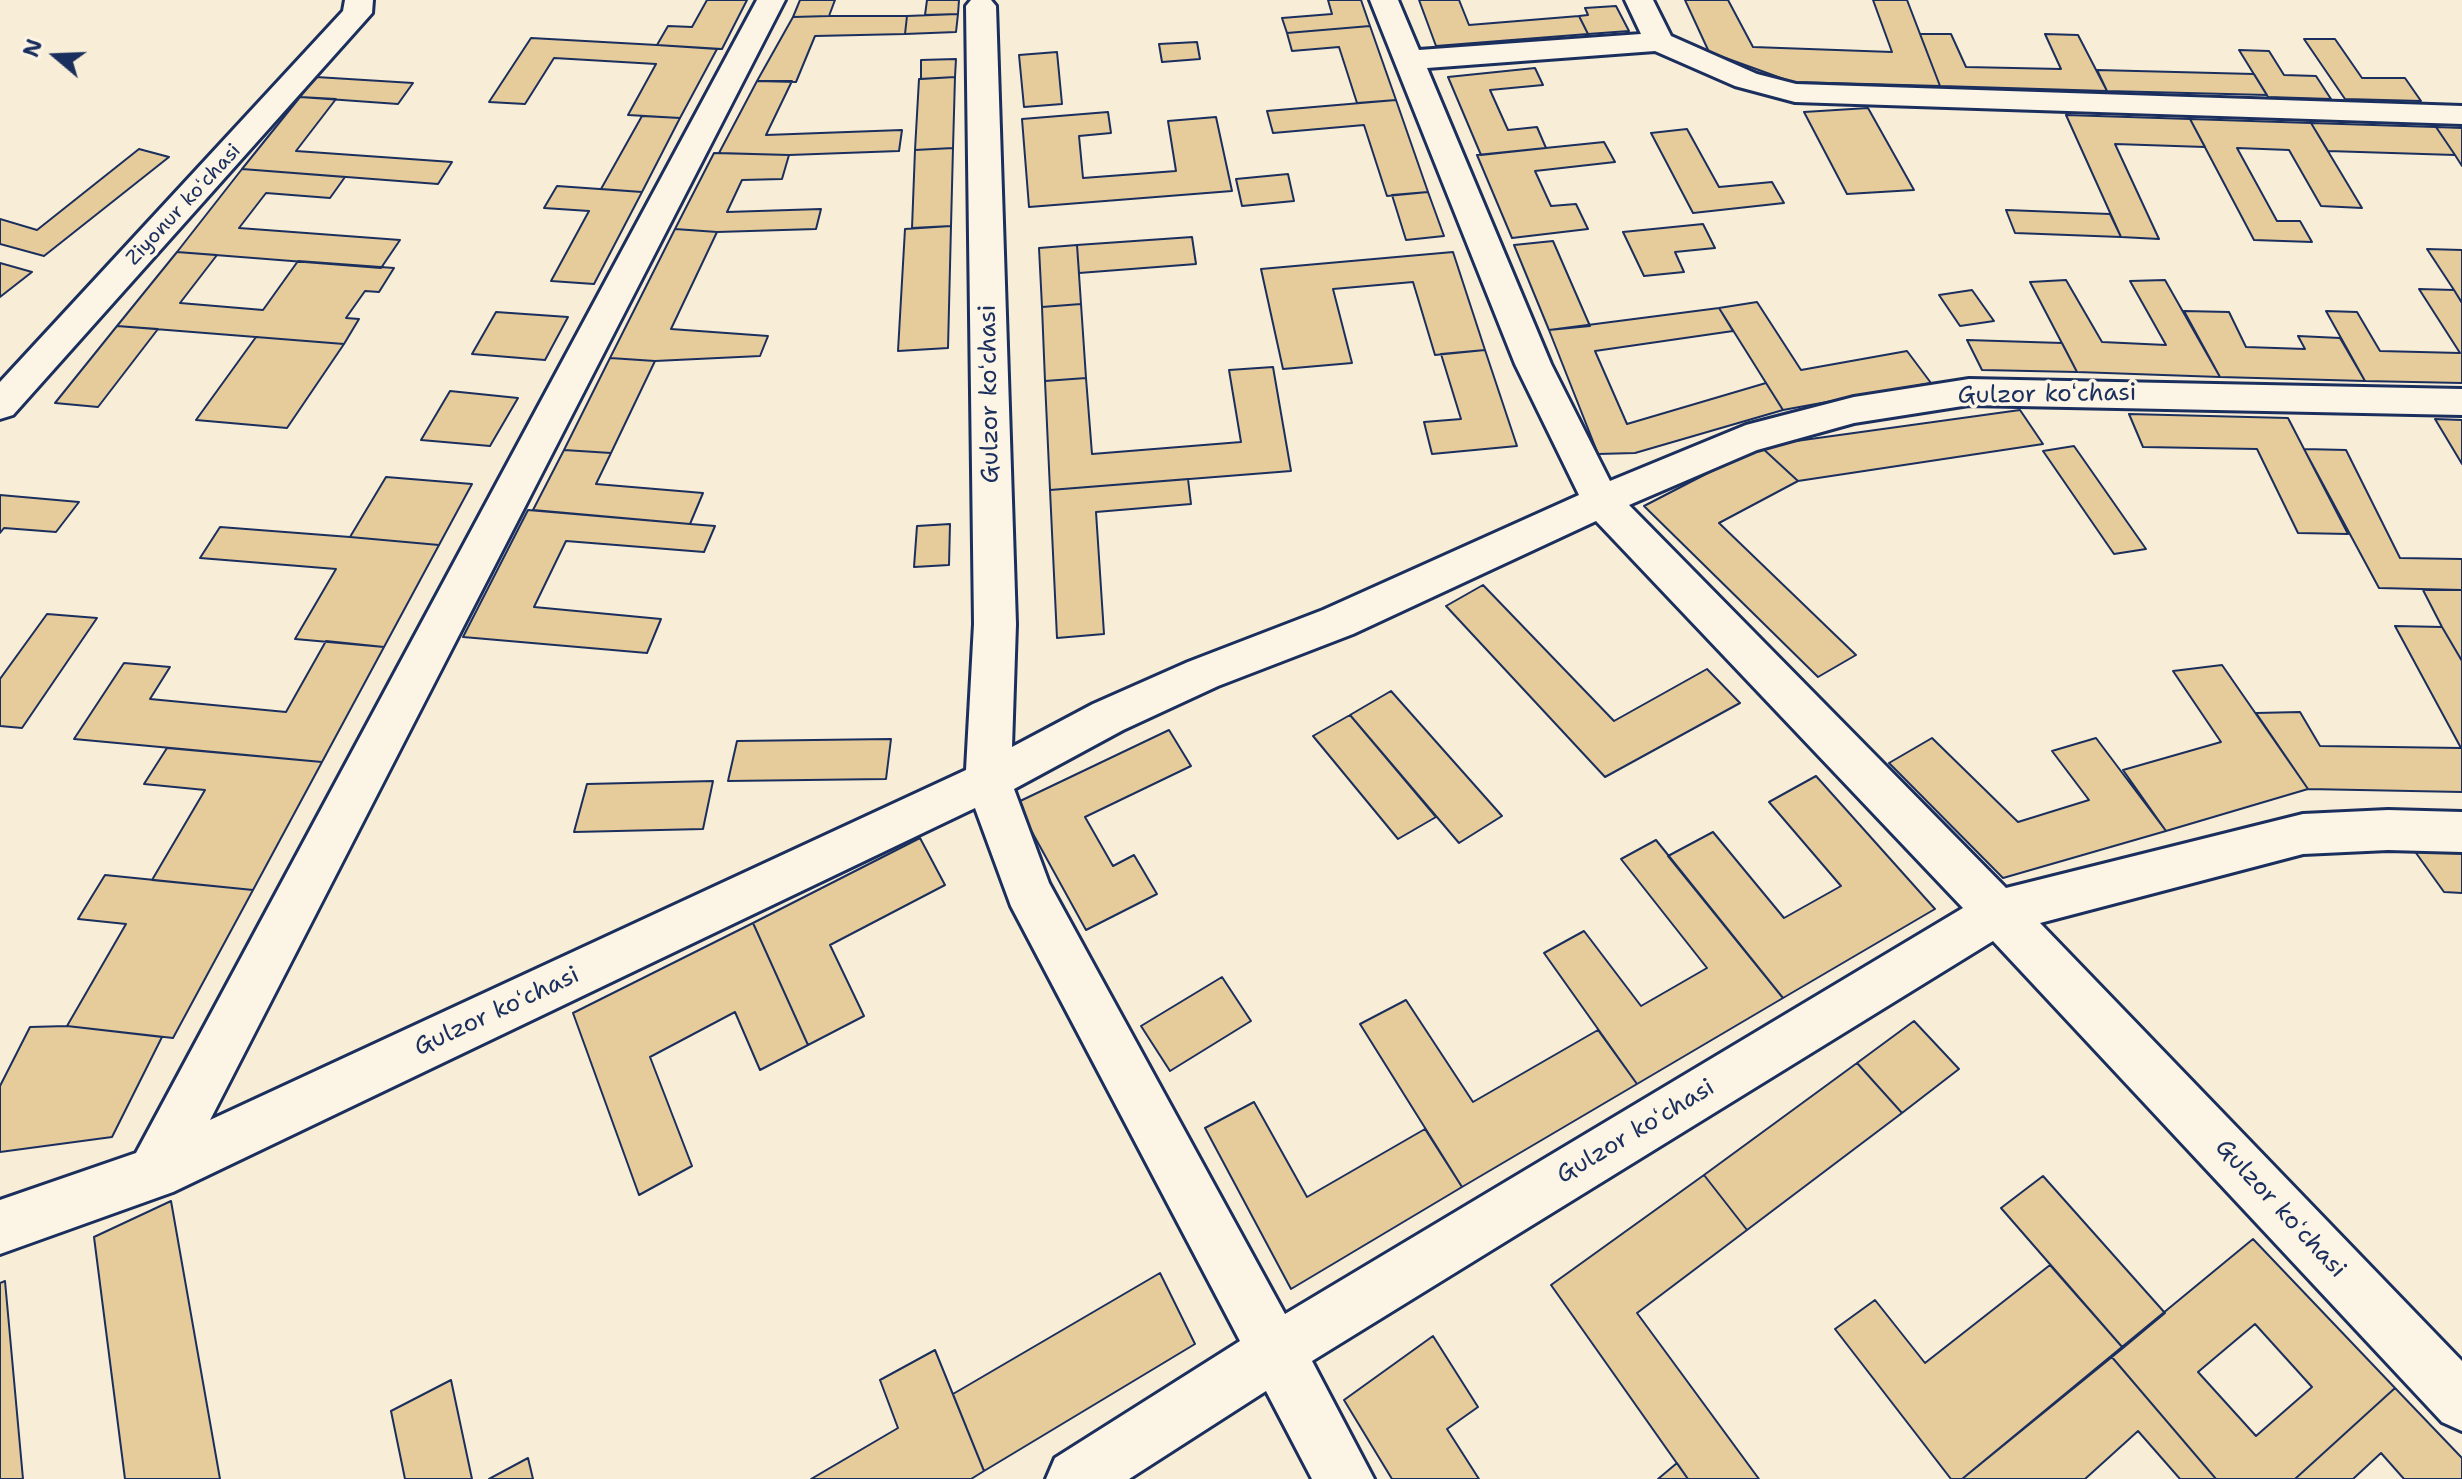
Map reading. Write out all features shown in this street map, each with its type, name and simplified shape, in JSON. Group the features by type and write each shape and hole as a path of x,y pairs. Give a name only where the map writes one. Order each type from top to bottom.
{"street":[{"name":"Ziyonur koʻchasi","path":"0,406 357,13 359,0"},
{"path":"154,1173 771,0"},
{"name":"Gulzor koʻchasi","path":"1384,0 1533,364 1601,501 1998,912 2462,1402"},
{"path":"1639,0 1659,42"},
{"name":"Gulzor koʻchasi","path":"981,6 995,624 988,781 1028,891 1273,1353 1344,1479"},
{"path":"1407,60 1659,42 1746,80 1795,93 2462,115"},
{"name":"Gulzor koʻchasi","path":"0,1227 154,1173 988,781 1108,717 1203,674 1338,622 1601,501 1746,439 1854,410 1969,392 2462,402"},
{"name":"Gulzor koʻchasi","path":"1076,1479 1273,1353 1998,912 2303,834 2388,830 2462,832"}],"building":[{"path":"707,0 747,0 722,49 657,45 668,26 692,27"},
{"path":"800,0 835,0 829,16 793,17"},
{"path":"927,0 959,0 958,14 925,15"},
{"path":"1328,0 1361,0 1370,26 1287,33 1282,18 1332,14"},
{"path":"1419,0 1459,0 1469,25 1579,16 1588,34 1436,46"},
{"path":"1685,0 1728,0 1753,47 1892,52 1873,0 1907,0 1940,86 1792,82 1709,52"},
{"path":"1616,6 1629,31 1588,34 1579,16 1588,15 1585,8"},
{"path":"958,14 956,32 905,34 907,16"},
{"path":"907,16 905,34 815,36 796,82 757,81 793,17"},
{"path":"1370,26 1396,100 1357,103 1339,47 1292,51 1287,33"},
{"path":"1920,34 1951,34 1966,67 2061,69 2045,34 2078,35 2107,91 1940,86"},
{"path":"531,38 717,49 680,118 628,115 656,64 554,58 525,104 489,102"},
{"path":"2304,39 2335,39 2362,78 2405,78 2421,101 2345,99"},
{"path":"1197,42 1200,59 1162,62 1159,44"},
{"path":"2239,50 2269,51 2284,75 2316,76 2331,99 2268,97"},
{"path":"1057,52 1062,104 1024,107 1019,55"},
{"path":"956,59 955,77 921,79 921,60"},
{"path":"1535,68 1543,85 1490,90 1508,130 1537,127 1546,148 1481,155 1448,77"},
{"path":"2097,70 2254,74 2267,95 2107,91"},
{"path":"316,77 413,83 398,104 300,97"},
{"path":"955,77 953,148 915,150 919,79"},
{"path":"757,81 792,81 766,135 902,130 899,151 789,155 719,153"},
{"path":"300,97 336,99 296,151 452,162 438,184 242,169"},
{"path":"1396,100 1428,192 1387,196 1364,125 1273,133 1267,111"},
{"path":"1868,108 1914,190 1847,194 1804,112"},
{"path":"1108,112 1111,133 1079,136 1083,178 1176,171 1168,121 1216,117 1232,191 1029,207 1022,119"},
{"path":"2066,115 2190,119 2205,147 2115,144 2159,239 2121,237"},
{"path":"642,116 680,118 642,192 601,189"},
{"path":"2190,119 2311,123 2362,208 2321,206 2289,150 2237,148 2277,221 2300,221 2312,242 2254,240"},
{"path":"2311,123 2436,127 2455,155 2328,151"},
{"path":"2436,127 2462,128 2462,166 2455,155"},
{"path":"1687,129 1719,187 1772,182 1784,203 1693,213 1651,133"},
{"path":"1604,142 1615,162 1535,171 1551,206 1576,204 1588,229 1512,238 1477,155"},
{"path":"953,148 951,226 912,228 915,150"},
{"path":"139,149 169,157 44,256 0,244 0,219 37,230"},
{"path":"714,153 789,155 782,179 742,180 727,212 821,209 816,229 717,232 675,229"},
{"path":"242,169 345,177 330,198 266,193 239,228 400,240 381,268 177,252"},
{"path":"1288,174 1294,201 1242,206 1236,179"},
{"path":"557,186 642,192 594,284 551,281 589,211 544,208"},
{"path":"1428,192 1444,236 1406,240 1392,195"},
{"path":"2006,210 2110,214 2121,237 2015,233"},
{"path":"1703,224 1715,248 1675,252 1684,272 1644,276 1623,232"},
{"path":"951,226 948,348 898,351 905,229"},
{"path":"675,229 717,232 671,329 768,336 760,356 655,361 610,358"},
{"path":"1192,237 1196,264 1079,273 1077,245"},
{"path":"1553,241 1590,326 1549,330 1514,245"},
{"path":"1077,245 1081,304 1042,307 1039,248"},
{"path":"2427,249 2462,250 2462,303 2454,290"},
{"path":"177,252 217,255 180,303 263,310 298,261 394,268 379,292 365,291 346,318 359,319 344,344 117,326"},
{"path":"1453,252 1485,350 1435,355 1413,282 1333,289 1352,363 1283,369 1261,269"},
{"path":"0,263 32,272 0,297"},
{"path":"2066,280 2102,342 2166,345 2130,281 2165,280 2220,377 2077,372 2030,282"},
{"path":"2419,289 2454,290 2462,303 2462,383 2365,381 2326,311 2357,312 2380,351 2460,353"},
{"path":"1972,290 1994,321 1960,326 1939,295"},
{"path":"1757,302 1801,370 1907,351 1931,383 1783,410 1719,308"},
{"path":"1081,304 1086,378 1045,381 1042,307"},
{"path":"1719,308 1733,331 1595,351 1627,424 1766,383 1783,410 1635,453 1598,454 1549,330"},
{"path":"2184,311 2229,312 2246,347 2305,349 2298,336 2340,338 2365,381 2220,377"},
{"path":"496,312 568,317 545,360 472,354"},
{"path":"117,326 158,329 98,407 55,403"},
{"path":"256,337 344,344 287,428 196,420"},
{"path":"1967,340 2062,343 2077,372 1982,370"},
{"path":"1485,350 1517,446 1432,454 1424,422 1461,419 1441,354"},
{"path":"610,358 655,361 611,453 564,450"},
{"path":"1273,367 1291,471 1050,490 1045,381 1086,378 1092,454 1241,442 1229,370"},
{"path":"450,391 518,398 490,446 421,440"},
{"path":"2020,410 2043,444 1798,481 1760,446"},
{"path":"2129,414 2288,418 2348,534 2298,533 2257,449 2143,447"},
{"path":"2435,419 2462,420 2462,464"},
{"path":"1760,446 1798,481 1719,523 1856,655 1818,677 1644,506"},
{"path":"2074,446 2146,549 2114,554 2043,451"},
{"path":"2304,449 2346,450 2400,558 2462,559 2462,590 2379,588"},
{"path":"564,450 611,453 596,484 703,493 690,524 533,510"},
{"path":"386,477 472,484 439,545 350,537"},
{"path":"1188,479 1191,504 1096,512 1104,634 1057,638 1050,490"},
{"path":"0,495 79,502 56,532 4,528 0,533"},
{"path":"528,510 715,526 704,552 566,541 534,607 661,619 647,653 463,637"},
{"path":"950,524 949,565 914,567 917,526"},
{"path":"220,527 439,545 384,647 295,639 336,569 200,558"},
{"path":"1483,585 1614,721 1707,669 1740,703 1605,777 1446,606"},
{"path":"2423,590 2462,590 2462,661 2442,627"},
{"path":"47,614 97,618 22,728 0,726 0,679"},
{"path":"2395,626 2442,627 2462,661 2462,792 2308,789 2256,713 2300,712 2320,746 2461,748"},
{"path":"326,641 384,647 322,762 74,739 124,663 170,667 150,699 286,712"},
{"path":"2222,665 2308,789 2166,831 2123,770 2221,742 2173,671"},
{"path":"1391,691 1502,816 1459,843 1350,715"},
{"path":"1350,715 1436,817 1398,839 1313,736"},
{"path":"1169,730 1191,766 1085,817 1113,866 1134,855 1157,894 1086,930 1016,803"},
{"path":"1932,738 2018,822 2089,800 2052,751 2096,738 2166,831 2003,878 1889,763"},
{"path":"891,739 886,779 728,781 737,741"},
{"path":"167,748 322,762 253,890 152,880 205,790 144,784"},
{"path":"1816,776 1935,909 1783,998 1668,856 1713,832 1784,918 1841,886 1769,802"},
{"path":"713,781 703,829 574,832 587,784"},
{"path":"920,838 945,885 830,945 864,1016 808,1045 753,923"},
{"path":"1656,840 1783,998 1637,1084 1544,953 1584,931 1641,1006 1707,968 1621,859"},
{"path":"2411,846 2462,848 2462,893 2444,892"},
{"path":"105,875 253,890 173,1038 67,1026 126,924 78,919"},
{"path":"753,923 808,1045 760,1070 735,1012 650,1057 692,1166 639,1195 573,1013"},
{"path":"1222,977 1251,1021 1170,1071 1141,1026"},
{"path":"1406,1000 1473,1102 1598,1030 1637,1084 1462,1187 1360,1024"},
{"path":"1914,1021 1959,1069 1902,1113 1857,1063"},
{"path":"67,1026 162,1037 112,1137 0,1152 0,1086 30,1027"},
{"path":"1857,1063 1902,1113 1747,1230 1704,1175"},
{"path":"1254,1102 1307,1197 1425,1129 1462,1187 1291,1289 1205,1128"},
{"path":"1704,1175 1747,1230 1637,1313 1759,1479 1688,1479 1551,1285"},
{"path":"2043,1176 2165,1313 2123,1348 2001,1208"},
{"path":"171,1201 220,1479 125,1479 94,1237"},
{"path":"2253,1239 2395,1388 2295,1479 2216,1479 2111,1356","holes":["2255,1324 2312,1387 2256,1436 2198,1372"]},
{"path":"2050,1265 2123,1348 1962,1479 1951,1479 1835,1329 1875,1300 1925,1363"},
{"path":"1160,1273 1195,1344 984,1471 953,1394"},
{"path":"5,1281 23,1479 0,1479 0,1283"},
{"path":"1433,1336 1478,1407 1447,1429 1479,1479 1392,1479 1344,1400"},
{"path":"935,1350 984,1471 971,1479 811,1479 898,1428 880,1380"},
{"path":"2111,1356 2216,1479 2180,1479 2138,1431 2085,1479 1962,1479"},
{"path":"451,1380 472,1479 405,1479 391,1411"},
{"path":"2395,1388 2462,1458 2462,1479 2404,1479 2381,1453 2353,1479 2295,1479"},
{"path":"528,1458 533,1479 489,1479"},
{"path":"1677,1463 1688,1479 1658,1479"}]}
